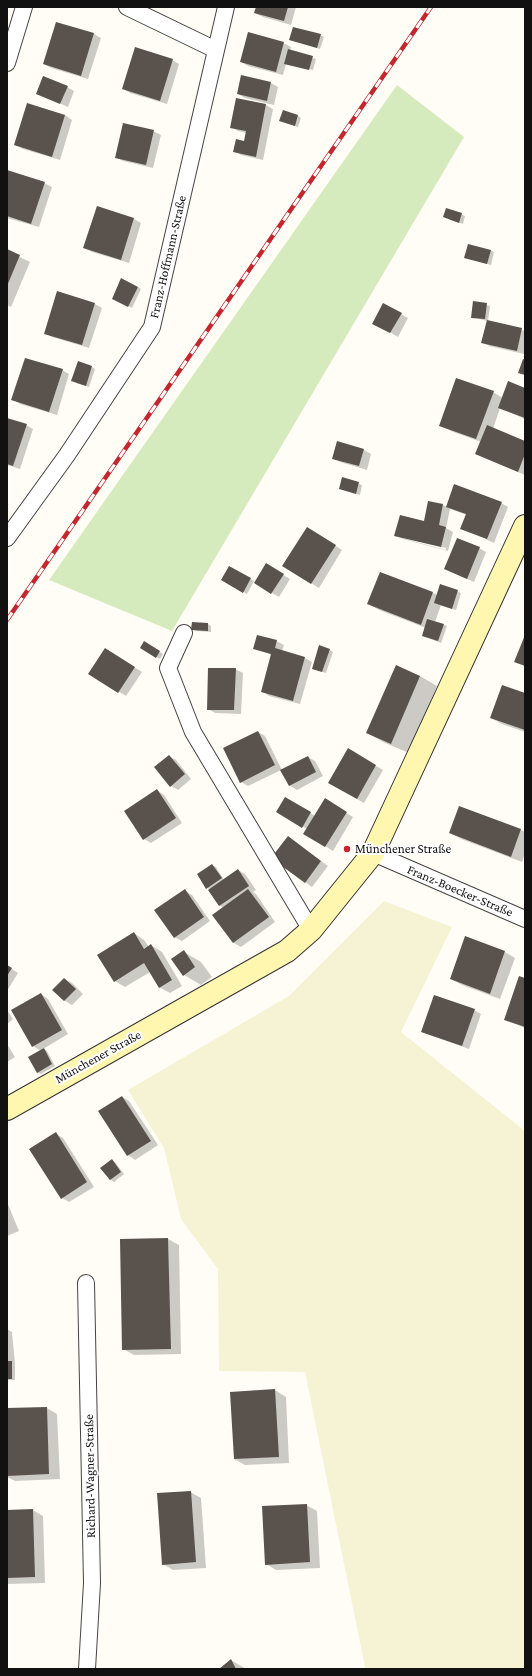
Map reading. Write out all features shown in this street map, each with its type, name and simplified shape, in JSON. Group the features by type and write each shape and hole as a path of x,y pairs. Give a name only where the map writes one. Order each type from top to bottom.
{"main road":[{"name":"Münchener Straße","path":"7,1109 287,951 311,930 373,853 525,526"}],"street":[{"path":"7,63 24,7"},
{"path":"127,7 216,50"},
{"name":"Franz-Hoffmann-Straße","path":"7,538 67,455 152,327 226,7"},
{"path":"184,633 168,668 193,732 311,930"},
{"name":"Franz-Boecker-Straße","path":"373,853 525,919"},
{"name":"Richard-Wagner-Straße","path":"86,1284 92,1583 87,1669"}],"shaded area":[{"path":"384,901 452,927 401,1032 525,1131 525,1669 366,1669 305,1372 219,1371 218,1269 181,1219 164,1148 128,1090 289,996"}],"green space":[{"path":"397,85 464,137 172,631 49,580"}],"building":[{"path":"256,7 288,7 284,21 254,13"},
{"path":"56,22 94,33 81,76 43,64"},
{"path":"293,27 321,34 317,48 289,40"},
{"path":"248,32 284,42 276,72 240,62"},
{"path":"135,47 173,59 160,101 122,89"},
{"path":"288,49 313,56 309,70 284,64"},
{"path":"241,75 271,82 267,101 237,94"},
{"path":"43,76 68,86 60,104 36,94"},
{"path":"236,98 266,104 256,157 233,152 236,139 244,141 246,131 230,128"},
{"path":"27,103 65,115 52,157 14,145"},
{"path":"283,110 298,115 295,126 279,121"},
{"path":"123,123 154,130 146,165 115,158"},
{"path":"7,170 45,182 31,224 7,216"},
{"path":"97,206 134,218 121,260 83,248"},
{"path":"446,208 462,213 459,223 443,217"},
{"path":"468,244 491,250 487,264 464,258"},
{"path":"7,249 20,255 7,286"},
{"path":"121,278 138,287 128,307 112,299"},
{"path":"57,291 95,303 82,345 44,334"},
{"path":"473,301 487,303 485,319 471,318"},
{"path":"383,303 402,313 390,333 372,324"},
{"path":"487,320 522,328 517,351 481,343"},
{"path":"25,358 63,369 49,412 11,400"},
{"path":"523,359 525,360 525,375 518,373"},
{"path":"78,361 92,366 86,386 71,381"},
{"path":"456,378 494,391 476,439 439,426"},
{"path":"508,381 525,388 525,418 498,408"},
{"path":"7,418 27,424 13,466 7,464"},
{"path":"487,425 525,441 525,454 518,472 475,454"},
{"path":"337,441 364,449 359,466 332,459"},
{"path":"342,477 359,482 356,494 339,489"},
{"path":"454,484 502,502 487,539 460,529 466,514 446,507"},
{"path":"428,501 443,504 439,525 446,527 441,547 394,536 400,515 424,521"},
{"path":"307,527 336,545 311,584 282,566"},
{"path":"457,538 480,547 467,579 444,569"},
{"path":"266,563 284,574 271,594 254,583"},
{"path":"229,566 251,578 243,593 221,580"},
{"path":"380,572 433,592 421,625 367,604"},
{"path":"440,584 458,590 452,609 434,603"},
{"path":"427,619 444,624 438,641 422,636"},
{"path":"192,622 208,623 208,631 191,630"},
{"path":"257,635 277,640 275,648 305,657 293,701 261,692 271,654 253,649"},
{"path":"525,635 525,666 514,662"},
{"path":"144,641 160,651 156,658 140,648"},
{"path":"319,645 330,649 322,672 312,669"},
{"path":"105,648 135,667 118,693 88,674"},
{"path":"396,665 420,676 391,744 366,733"},
{"path":"208,668 236,668 234,710 207,710"},
{"path":"502,685 525,693 525,730 490,718"},
{"path":"258,731 275,765 240,783 223,748"},
{"path":"348,748 376,765 357,799 328,783"},
{"path":"169,755 185,774 170,787 154,767"},
{"path":"308,756 316,772 289,786 280,770"},
{"path":"157,789 176,818 143,840 124,811"},
{"path":"285,797 311,812 302,828 276,812"},
{"path":"325,798 347,812 325,847 303,834"},
{"path":"459,806 521,829 511,857 449,833"},
{"path":"288,836 321,861 305,883 271,858"},
{"path":"212,864 222,878 206,889 197,874"},
{"path":"238,869 249,886 219,906 208,890"},
{"path":"185,889 204,917 174,938 154,910"},
{"path":"248,889 269,917 233,943 212,915"},
{"path":"134,932 144,949 151,944 172,980 159,988 144,963 114,982 97,955"},
{"path":"465,936 505,951 490,994 450,979"},
{"path":"184,950 195,967 183,976 171,959"},
{"path":"7,965 12,968 7,976"},
{"path":"519,976 525,978 525,1027 504,1020"},
{"path":"64,978 76,989 64,1001 52,990"},
{"path":"41,993 62,1030 32,1047 11,1010"},
{"path":"434,995 475,1009 462,1046 421,1032"},
{"path":"44,1048 52,1064 37,1073 28,1057"},
{"path":"122,1096 151,1141 127,1156 98,1111"},
{"path":"56,1132 87,1182 61,1199 29,1149"},
{"path":"112,1159 121,1172 110,1180 100,1168"},
{"path":"168,1238 171,1349 122,1350 120,1239"},
{"path":"7,1361 12,1361 12,1379 7,1379"},
{"path":"275,1389 279,1457 234,1459 230,1392"},
{"path":"47,1407 49,1474 7,1476 7,1408"},
{"path":"191,1491 196,1562 162,1565 157,1493"},
{"path":"307,1504 310,1562 265,1565 262,1506"},
{"path":"33,1509 35,1577 7,1578 7,1510"},
{"path":"231,1659 236,1669 219,1669"}],"railway":[{"path":"7,620 431,7"}],"place":[{"name":"Münchener Straße","path":"347,849"}]}
